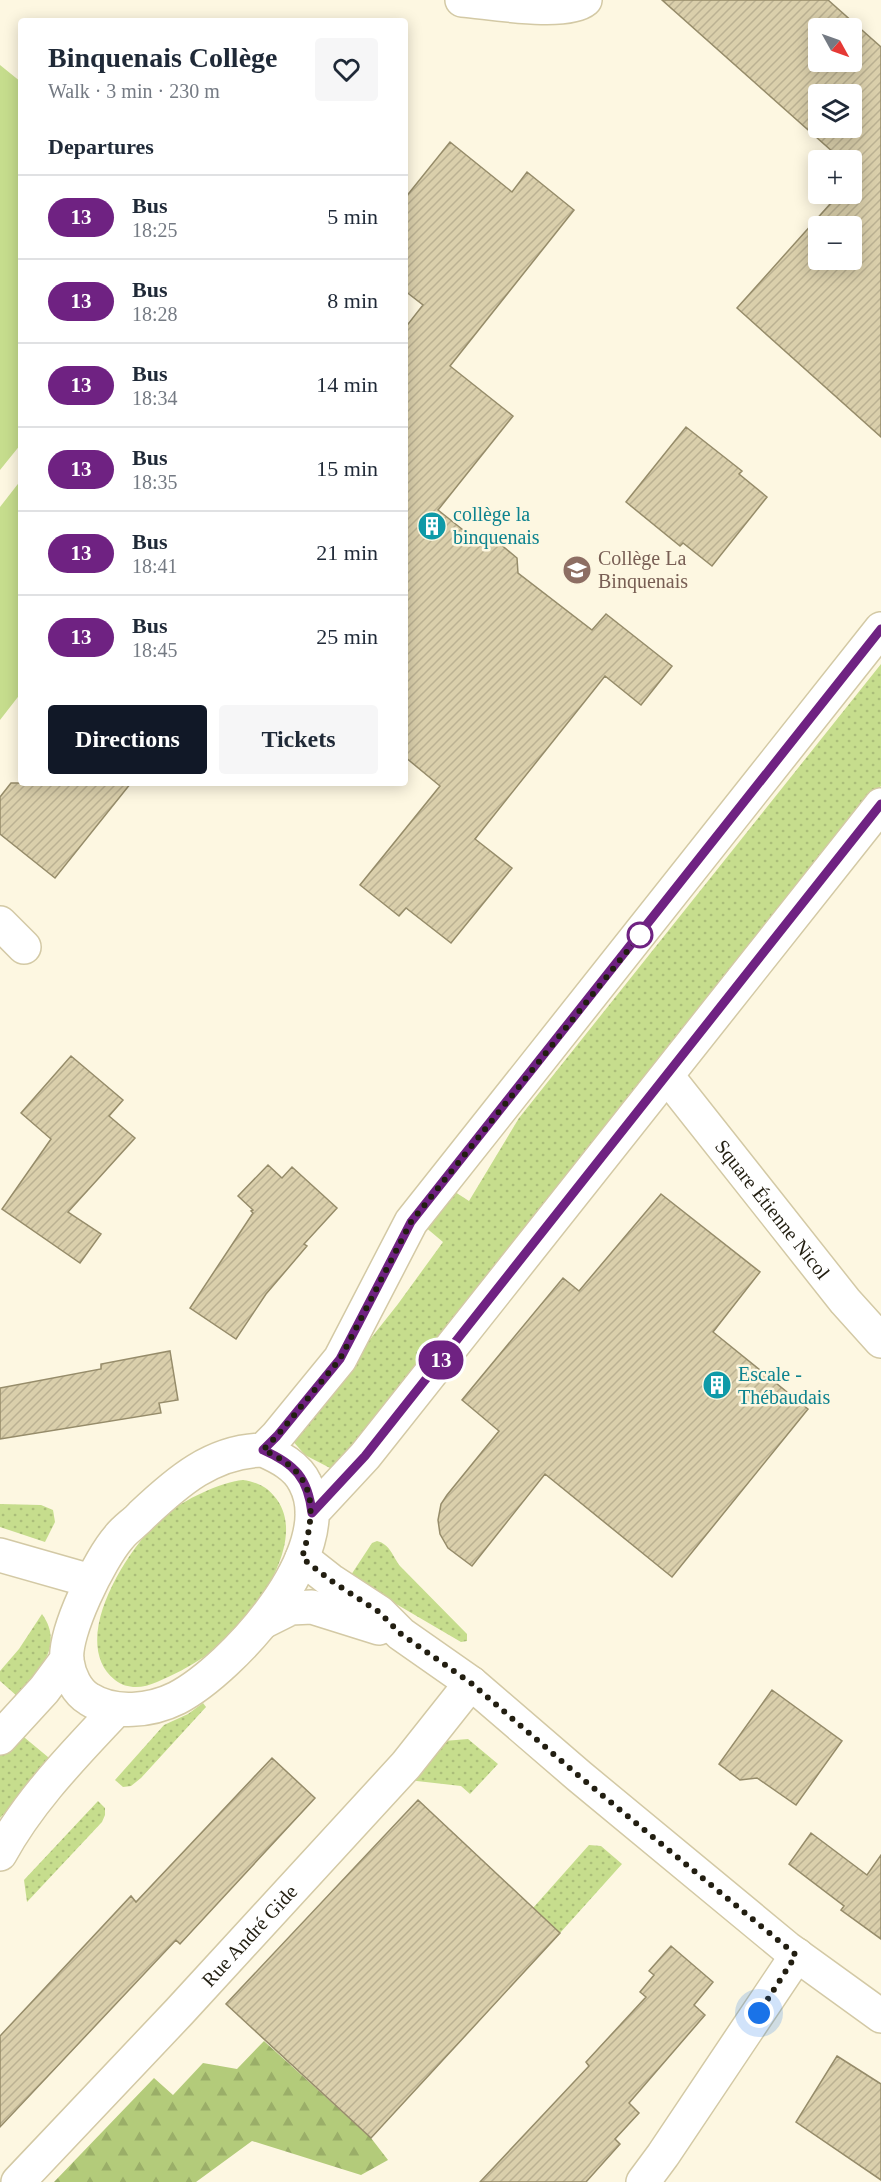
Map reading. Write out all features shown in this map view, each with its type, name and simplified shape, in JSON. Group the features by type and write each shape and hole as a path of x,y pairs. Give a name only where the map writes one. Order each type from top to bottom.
{"main road":[{"path":"462,0 554,8 582,3 585,0"},
{"path":"263,1450 340,1359 411,1222 881,629"},
{"path":"312,1513 365,1456 881,805"},
{"path":"0,923 24,947"},
{"name":"Square Étienne Nicol","path":"667,1076 845,1301 881,1341"},
{"path":"0,1738 44,1690 67,1659 74,1624 91,1581 119,1536 168,1490 200,1468 225,1456 244,1451 263,1450 280,1458 305,1482 310,1494 312,1513 309,1535 294,1576 265,1621 205,1680 175,1699 144,1707 116,1710 97,1704 83,1695 73,1681 67,1659"},
{"path":"0,1555 91,1581"},
{"path":"302,1558 330,1580 379,1612 401,1634 471,1683 579,1776 796,1955 881,2016"},
{"path":"265,1621 291,1608 312,1607 401,1634"},
{"name":"Rue André Gide","path":"18,2182 179,2012 406,1765 471,1683"},
{"path":"0,1854 14,1828 43,1790 116,1710"},
{"path":"643,2182 663,2156 796,1955"}],"green space":[{"path":"0,65 18,80 18,448 0,470"},
{"path":"18,484 18,697 0,720 0,507"},
{"path":"881,664 881,786 366,1438 340,1465 330,1468 305,1455 291,1439 398,1304 443,1242 424,1226 452,1190 469,1201 519,1118"},
{"path":"243,1480 260,1485 274,1496 283,1511 286,1527 285,1544 279,1562 262,1596 233,1633 214,1650 192,1664 169,1677 146,1686 130,1687 115,1680 102,1663 97,1642 100,1618 121,1570 151,1529 165,1515 202,1493 224,1484"},
{"path":"0,1504 41,1505 53,1510 55,1522 45,1542 0,1527"},
{"path":"377,1541 388,1548 400,1566 467,1634 467,1641 461,1642 367,1587 351,1575 372,1543"},
{"path":"42,1614 51,1637 50,1648 40,1668 17,1696 0,1681 0,1671 19,1649"},
{"path":"203,1703 206,1707 141,1778 131,1786 123,1787 115,1780 164,1725 188,1714"},
{"path":"19,1733 54,1762 0,1818 0,1754"},
{"path":"468,1739 498,1764 470,1794 461,1786 408,1780 444,1741"},
{"path":"98,1801 105,1808 102,1822 27,1902 24,1880"},
{"path":"589,1845 601,1846 622,1864 560,1933 533,1908"},
{"path":"264,2041 371,2138 388,2160 361,2175 252,2141 196,2182 54,2182 154,2078 173,2095 203,2063 237,2069"}],"building":[{"path":"662,0 828,0 848,18 808,18 808,72 862,72 862,30 881,47 881,437 737,308 808,229 808,270 862,270 862,216 819,216 830,204 862,204 862,150 831,150 817,138 862,138 862,84 808,84 808,130"},
{"name":"collège la binquenais","path":"450,142 512,192 527,172 574,210 450,366 513,416 438,510 482,545 499,543 517,558 518,573 592,630 606,614 672,666 641,705 605,676 475,839 512,868 451,943 406,908 399,916 360,885 440,786 408,759 408,324 423,305 408,293 408,194"},
{"path":"686,427 742,471 739,474 767,497 712,566 683,543 680,546 626,502"},
{"path":"11,783 18,783 18,786 129,786 55,878 0,834 0,797"},
{"path":"71,1056 123,1100 109,1116 135,1138 68,1212 101,1234 80,1263 2,1209 51,1139 21,1113"},
{"path":"268,1165 282,1178 292,1167 337,1208 304,1244 307,1246 266,1294 236,1339 190,1308 253,1213 251,1211 253,1210 238,1196"},
{"name":"Escale - Thébaudais","path":"661,1194 760,1272 713,1332 808,1409 672,1577 545,1474 472,1566 448,1548 440,1534 438,1520 441,1504 499,1431 462,1400 563,1278 579,1291"},
{"path":"170,1351 178,1400 159,1403 161,1413 0,1439 0,1388 101,1369 101,1364"},
{"path":"772,1690 842,1741 796,1805 757,1778 740,1780 719,1764"},
{"path":"272,1758 315,1798 180,1944 176,1940 0,2127 0,2036 131,1896 136,1902"},
{"path":"418,1800 560,1933 371,2138 226,2004"},
{"path":"811,1833 867,1875 881,1855 881,1939 841,1910 844,1906 789,1864"},
{"path":"671,1946 713,1982 694,2005 705,2015 629,2103 639,2113 615,2139 620,2144 586,2182 480,2182 589,2066 586,2062 646,1997 640,1992 654,1975 649,1971"},
{"path":"837,2056 881,2084 881,2180 796,2122"}],"bus line":[{"name":"13","path":"881,629 411,1222 364,1317 340,1359 303,1406 263,1450 280,1458 305,1482 310,1494 312,1513 365,1456 881,804"}],"place":[{"name":"collège la binquenais","path":"432,526"},
{"name":"Collège La Binquenais","path":"577,570"},
{"name":"Escale - Thébaudais","path":"717,1385"}],"route":[{"path":"640,935 411,1222 364,1317 340,1359 303,1406 263,1450 280,1458 295,1470 305,1482 310,1494 312,1513 309,1535 302,1558 353,1597 379,1612 401,1634 471,1683 579,1776 796,1955 759,2013"}]}
